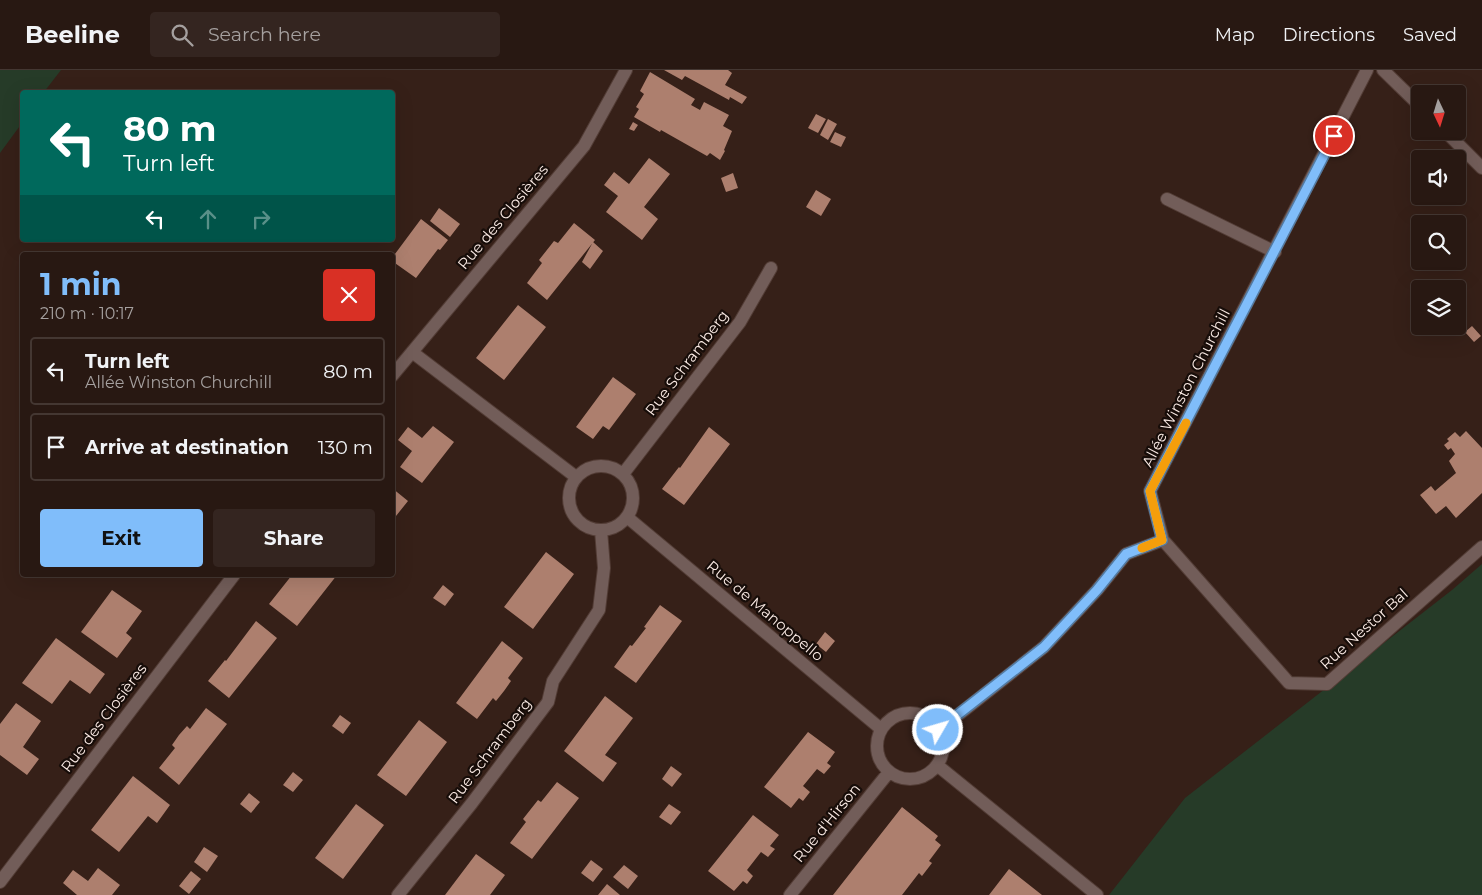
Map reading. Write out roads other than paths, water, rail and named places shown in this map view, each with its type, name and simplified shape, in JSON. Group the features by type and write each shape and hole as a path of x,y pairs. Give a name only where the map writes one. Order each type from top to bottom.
{"street":[{"name":"Rue des Closières","path":"395,372 584,146 626,70"},
{"name":"Allée Winston Churchill","path":"1162,540 1150,491 1275,252 1367,70"},
{"path":"1383,70 1411,97"},
{"path":"1454,140 1482,168"},
{"path":"1167,199 1275,252"},
{"name":"Rue Schramberg","path":"623,474 740,322 771,268"},
{"path":"412,352 576,477"},
{"path":"604,466 614,468 623,474 632,490 634,499 628,517 615,527 601,530 587,527 580,522 571,510 569,495 576,477 594,467 604,466"},
{"name":"Rue de Manoppello","path":"628,517 881,729"},
{"name":"Rue Schramberg","path":"398,895 472,804 548,702 553,681 599,610 604,568 601,530"},
{"path":"938,730 1044,647 1097,590 1126,554 1162,540"},
{"name":"Rue Nestor Bal","path":"1162,540 1290,683 1327,684 1482,547"},
{"name":"Rue des Closières","path":"0,882 232,577"},
{"path":"910,713 921,715 931,721 938,730 943,740 943,752 937,765 931,772 922,777 910,780 899,778 889,772 878,758 876,747 881,729 888,720 898,715 910,713"},
{"path":"937,765 1097,895"},
{"name":"Rue d'Hirson","path":"795,893 889,772"}]}
